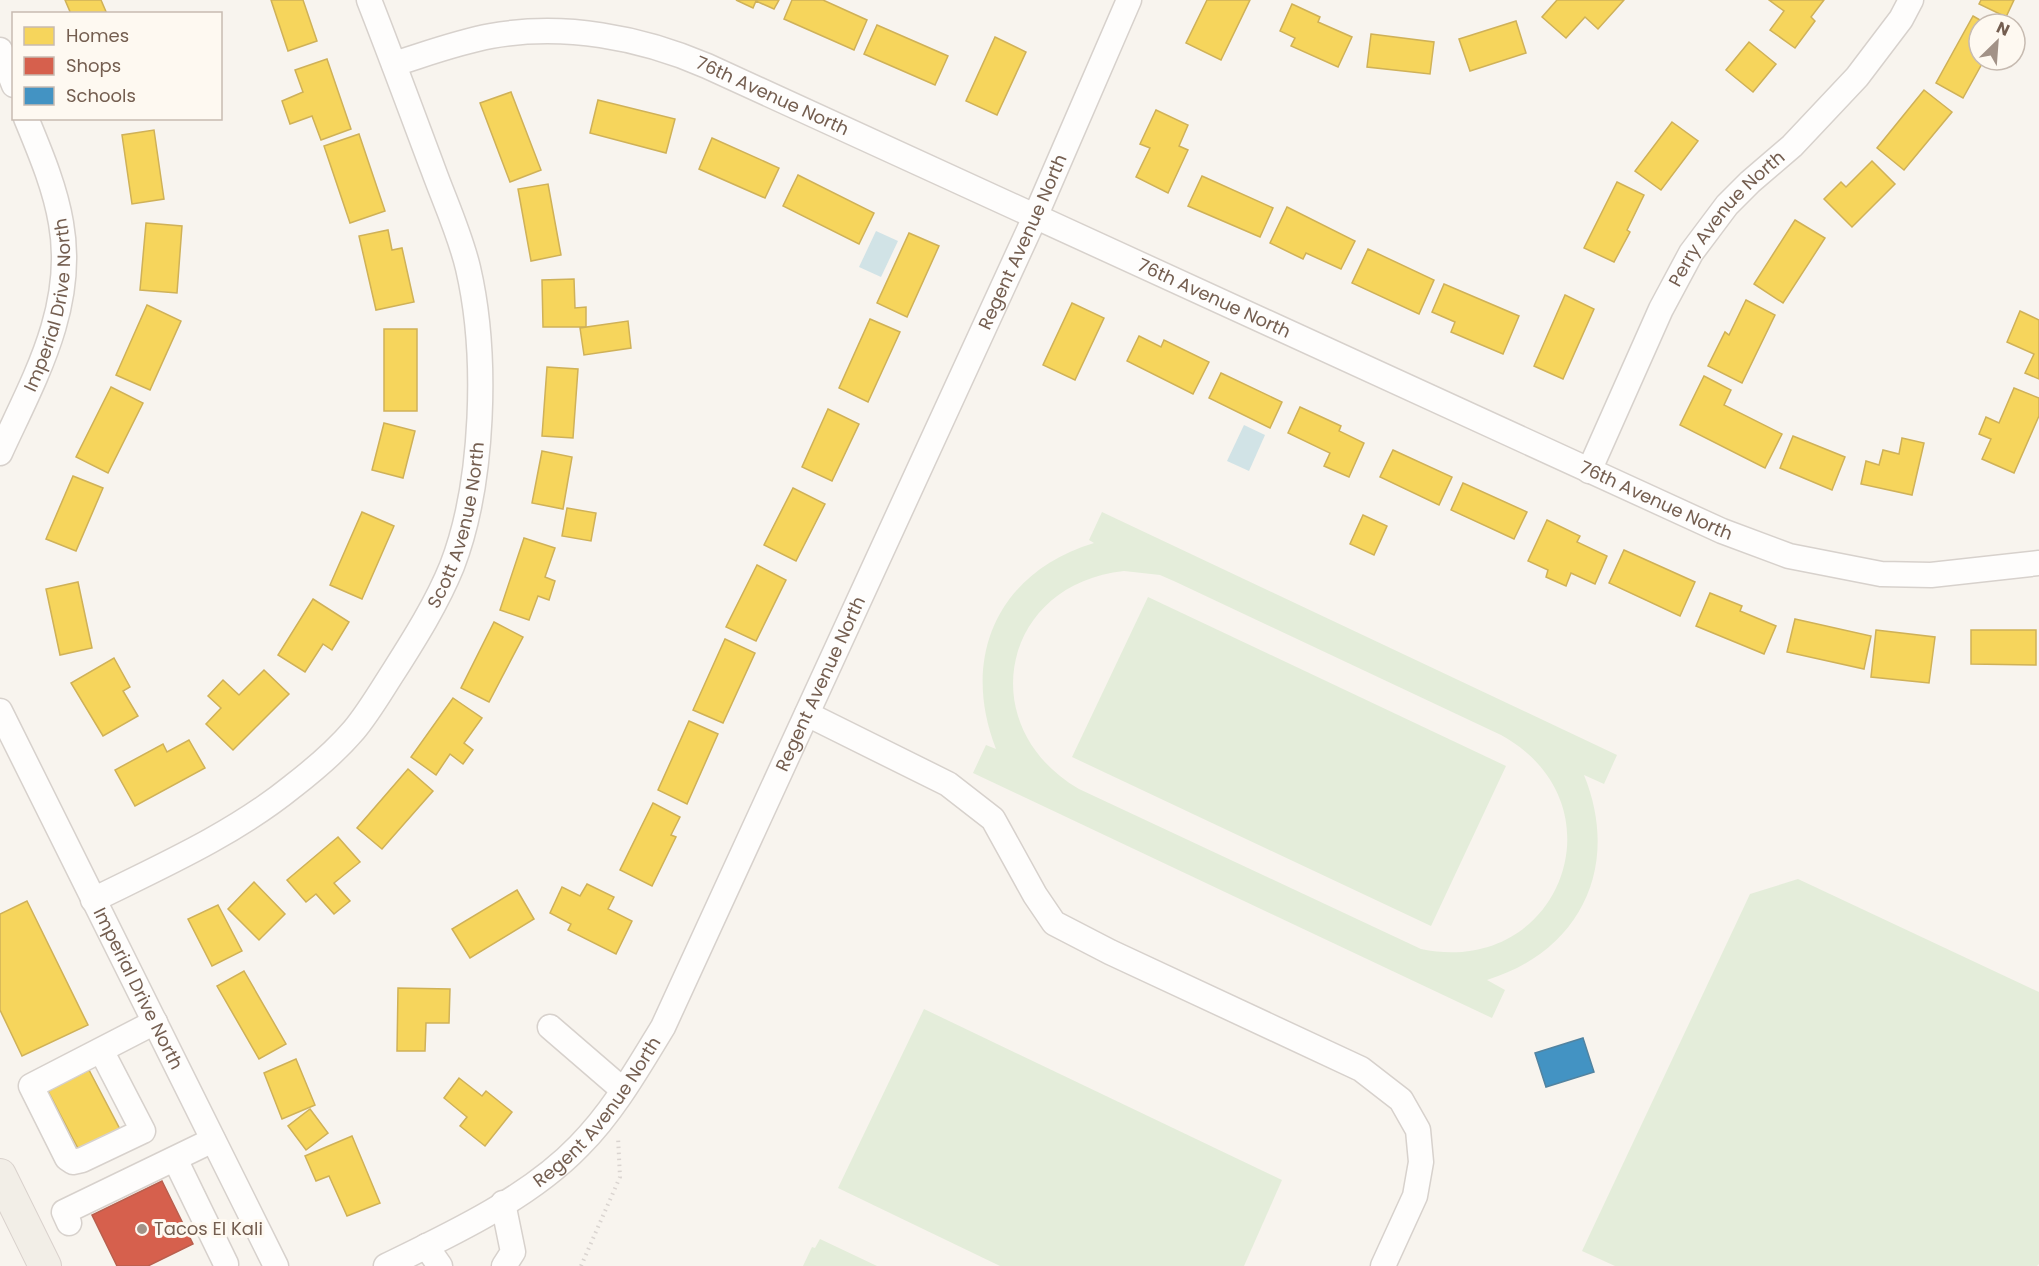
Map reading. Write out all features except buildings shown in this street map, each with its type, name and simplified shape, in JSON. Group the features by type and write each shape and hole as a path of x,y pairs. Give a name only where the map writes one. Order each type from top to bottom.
{"main road":[{"path":"0,1175 45,1266"}],"street":[{"name":"Scott Avenue North","path":"93,900 230,830 292,788 334,750 354,730 402,659 443,587 453,563 466,518 477,450 480,368 468,267 369,0"},
{"name":"Regent Avenue North","path":"386,1266 433,1256 557,1166 579,1146 608,1112 663,1027 1035,217 1129,0"},
{"name":"Perry Avenue North","path":"1589,471 1661,309 1691,253 1727,206 1750,182 1792,147 1857,77 1900,19 1911,0"},
{"name":"76th Avenue North","path":"394,64 452,45 514,33 567,33 628,39 707,66 1589,471 1722,531 1789,556 1881,574 1904,575 2039,563"},
{"path":"0,50 12,80"},
{"name":"Imperial Drive North","path":"0,453 43,360 55,328 64,269 61,224 49,177 27,120"},
{"name":"Imperial Drive North","path":"0,711 276,1266"},
{"path":"807,714 948,784 993,819 1035,895 1054,923 1110,952 1361,1069 1401,1100 1418,1130 1422,1162 1415,1196 1383,1266"},
{"path":"101,1050 143,1131 82,1160 73,1162 67,1158 31,1086 154,1022"},
{"path":"550,1027 623,1090"},
{"path":"69,1223 64,1212 213,1140"},
{"path":"175,1159 226,1264"},
{"path":"503,1203 513,1252 504,1266"}],"path":[{"path":"581,1266 620,1177 618,1132 608,1112"}],"green space":[{"path":"1102,512 1617,755 1604,784 1584,775 1594,809 1598,841 1594,872 1585,901 1569,926 1547,949 1520,967 1487,980 1505,990 1492,1018 973,773 986,745 996,749 986,715 983,682 986,651 996,622 1011,597 1033,574 1061,556 1094,543 1089,540","holes":["1124,571 1160,575 1501,735 1539,765 1561,802 1567,841 1560,879 1540,912 1510,938 1469,951 1421,949 1079,789 1045,762 1024,731 1014,696 1015,662 1027,629 1050,602 1082,582"]},
{"path":"1148,597 1506,766 1431,926 1072,757"},
{"path":"1798,879 2039,992 2039,1264 2037,1266 1615,1266 1582,1251 1750,894"},
{"path":"924,1009 1282,1180 1244,1266 1000,1266 838,1188"},
{"path":"820,1239 877,1266 803,1266 812,1247 815,1248"}],"shaded area":[{"path":"876,231 898,241 881,277 859,267"},
{"path":"1244,425 1265,435 1249,471 1227,461"}],"place":[{"name":"Tacos El Kali","path":"142,1229"}]}
